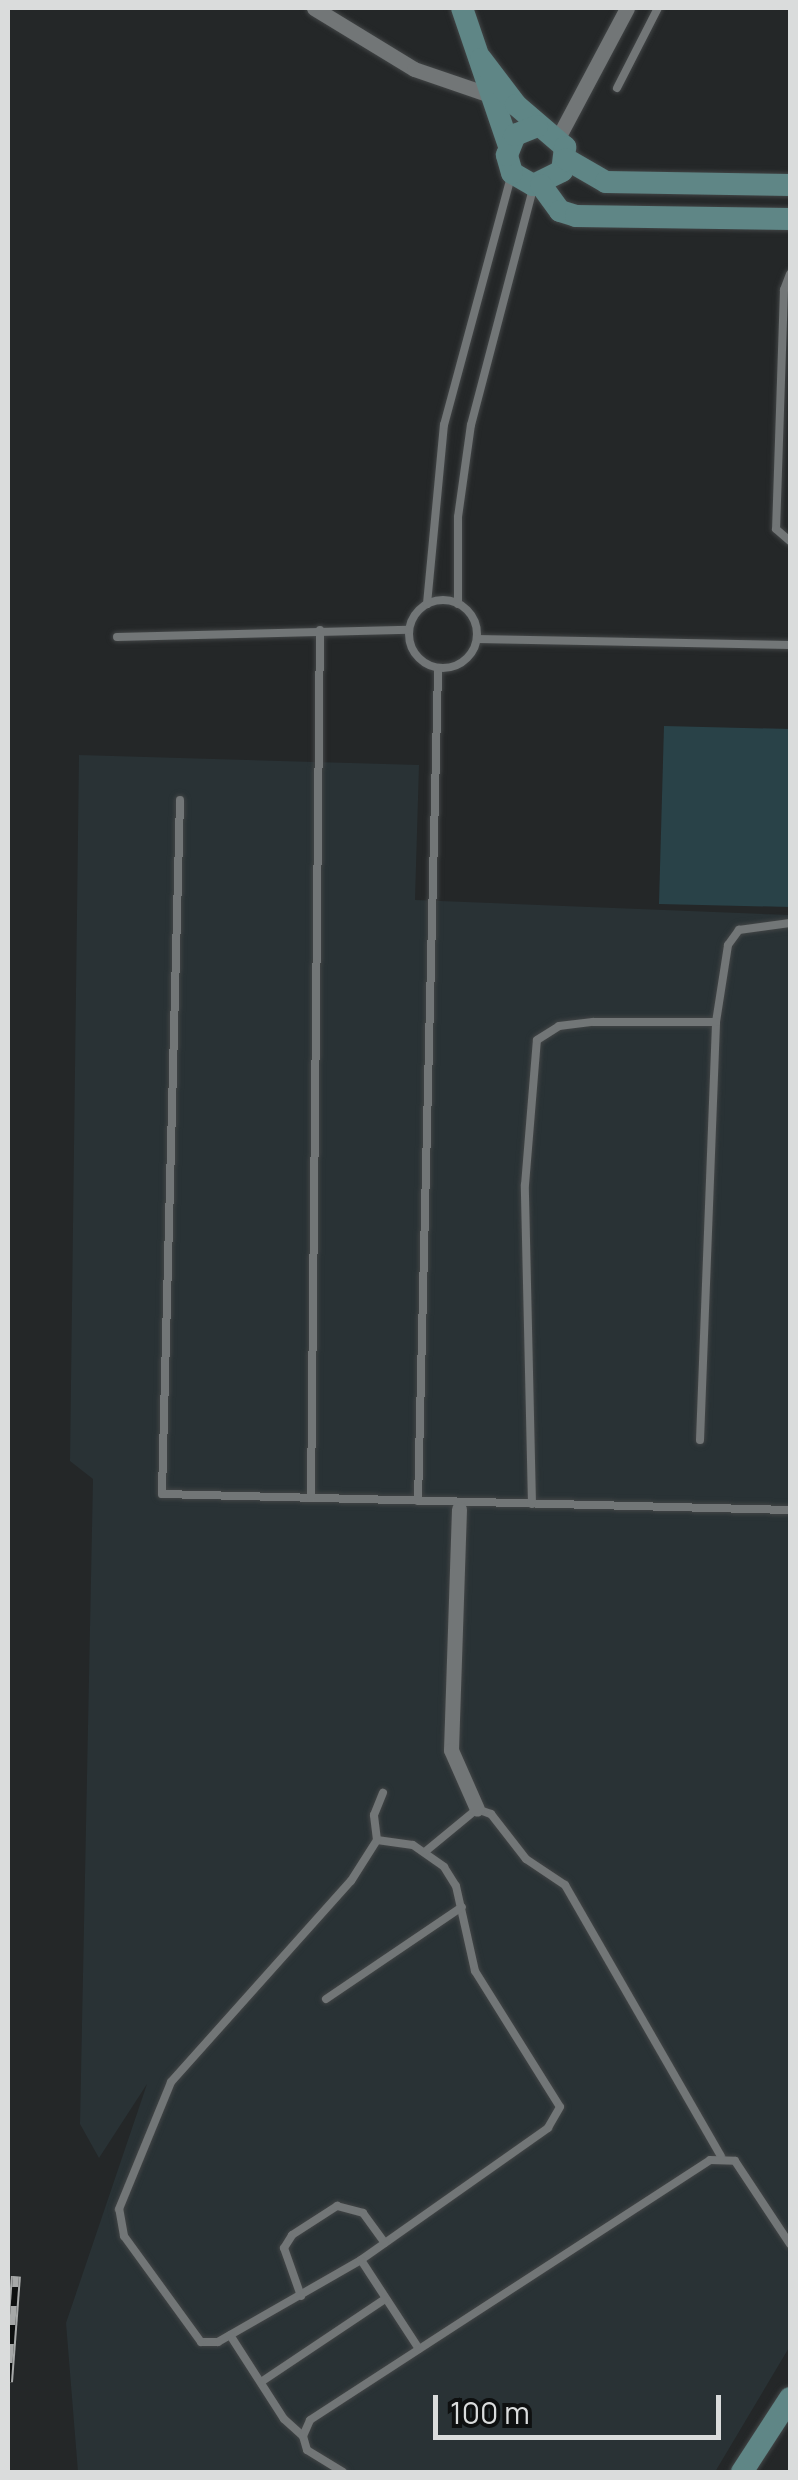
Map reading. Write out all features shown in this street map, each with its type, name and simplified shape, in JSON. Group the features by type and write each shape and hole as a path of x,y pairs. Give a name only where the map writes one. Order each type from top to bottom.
{"main road":[{"path":"462,8 493,96 512,172 537,185 560,212 790,219"},
{"path":"481,59 548,131 566,159 591,178 644,184 790,185"},
{"path":"508,146 515,135 548,131"},
{"path":"537,185 562,171 566,159"},
{"path":"644,184 644,217"},
{"path":"742,2472 790,2398"}],"street":[{"path":"314,8 414,69 493,96"},
{"path":"548,131 627,8"},
{"path":"458,1508 451,1750 477,1809"}],"lane":[{"path":"617,88 658,8"},
{"path":"427,604 458,604 473,618 476,639 459,664 438,668 413,650 409,630 427,604 444,425 512,172"},
{"path":"458,604 458,516 472,425 537,185"},
{"path":"790,274 784,290 776,530 790,542"},
{"path":"311,1498 320,630"},
{"path":"117,637 409,630"},
{"path":"476,639 790,646"},
{"path":"418,1500 438,668"},
{"path":"180,800 162,1494 790,1510"},
{"path":"700,1440 716,1022 728,945 738,930 790,923"},
{"path":"532,1504 525,1185 537,1040 559,1026 593,1022 716,1022"},
{"path":"378,1840 426,1851 456,1886 475,1971 560,2107 548,2128 360,2260 210,2344 194,2336 124,2236 119,2208 171,2082 351,1881 378,1840 374,1815 383,1793"},
{"path":"426,1851 477,1809 491,1814 526,1858 565,1885 721,2156 734,2161 790,2244"},
{"path":"326,1999 462,1907"},
{"path":"302,2436 310,2420 721,2156"},
{"path":"300,2296 284,2248 292,2235 338,2206 363,2213 384,2243"},
{"path":"360,2260 419,2349"},
{"path":"260,2382 385,2298"},
{"path":"230,2335 302,2436 307,2450 343,2472"}],"shaded area":[{"path":"664,726 790,729 790,907 659,904"},
{"path":"79,755 419,765 415,900 790,915 790,2346 715,2472 78,2472 66,2323 147,2084 99,2158 80,2124 93,1479 70,1461"}],"railway":[{"path":"8,2382 16,2276"}]}
